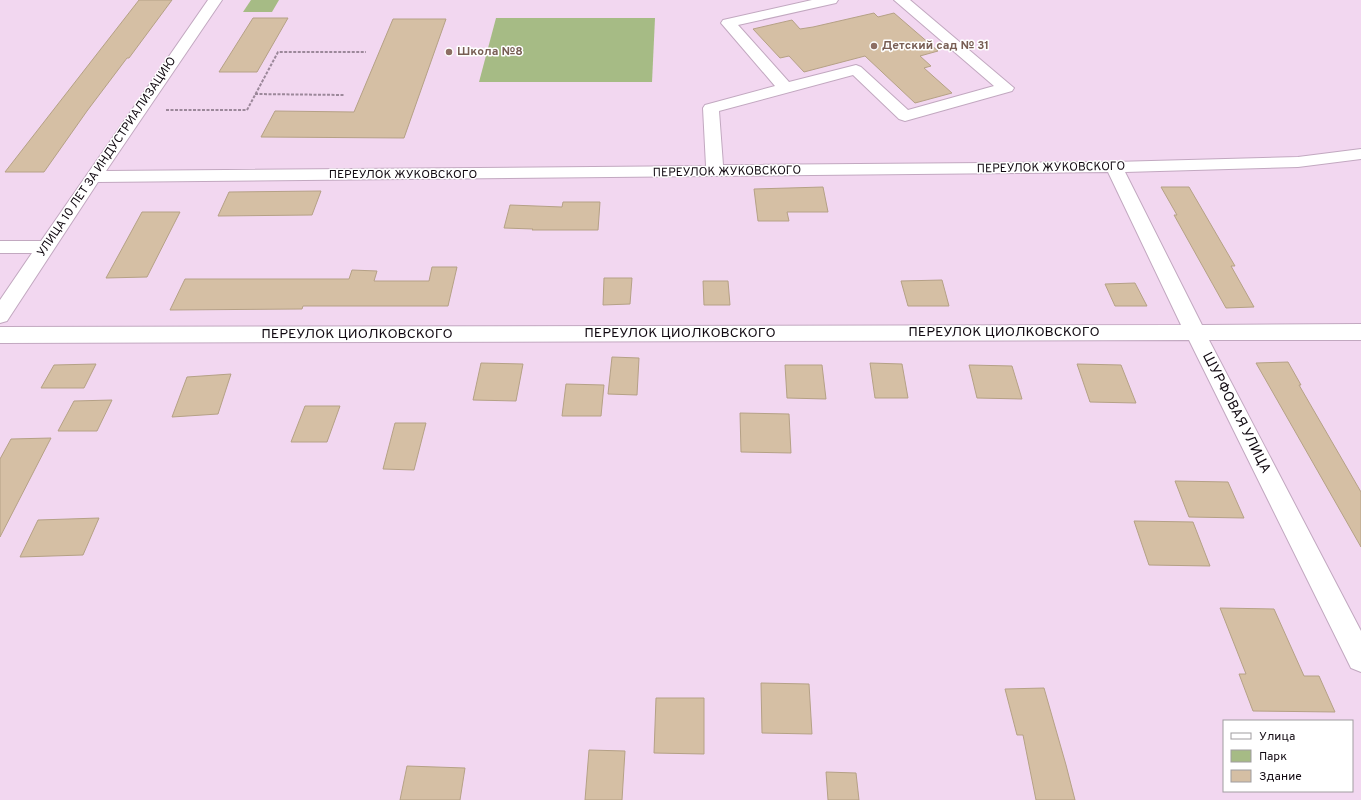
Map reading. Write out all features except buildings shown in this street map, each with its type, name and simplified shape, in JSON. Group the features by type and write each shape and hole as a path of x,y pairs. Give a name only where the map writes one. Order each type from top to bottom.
{"street":[{"name":"УЛИЦА 10 ЛЕТ ЗА ИНДУСТРИАЛИЗАЦИЮ","path":"0,316 138,110 215,0"},
{"path":"785,88 728,23 831,0"},
{"path":"715,172 711,108 856,70 905,116 1006,88 901,0"},
{"name":"ПЕРЕУЛОК ЖУКОВСКОГО","path":"93,177 1114,167 1298,162 1361,154"},
{"name":"ШУРФОВАЯ УЛИЦА","path":"1114,167 1195,332 1361,659"},
{"path":"0,247 46,247"},
{"name":"ПЕРЕУЛОК ЦИОЛКОВСКОГО","path":"0,335 1361,332"}],"path":[{"path":"138,110 247,110 278,52 366,52"},
{"path":"255,94 344,95"}],"green space":[{"path":"251,0 279,0 272,12 243,12"},
{"path":"496,18 655,18 652,82 479,82"}],"place":[{"name":"Детский сад № 31","path":"874,46"},
{"name":"Школа №8","path":"449,52"}]}
